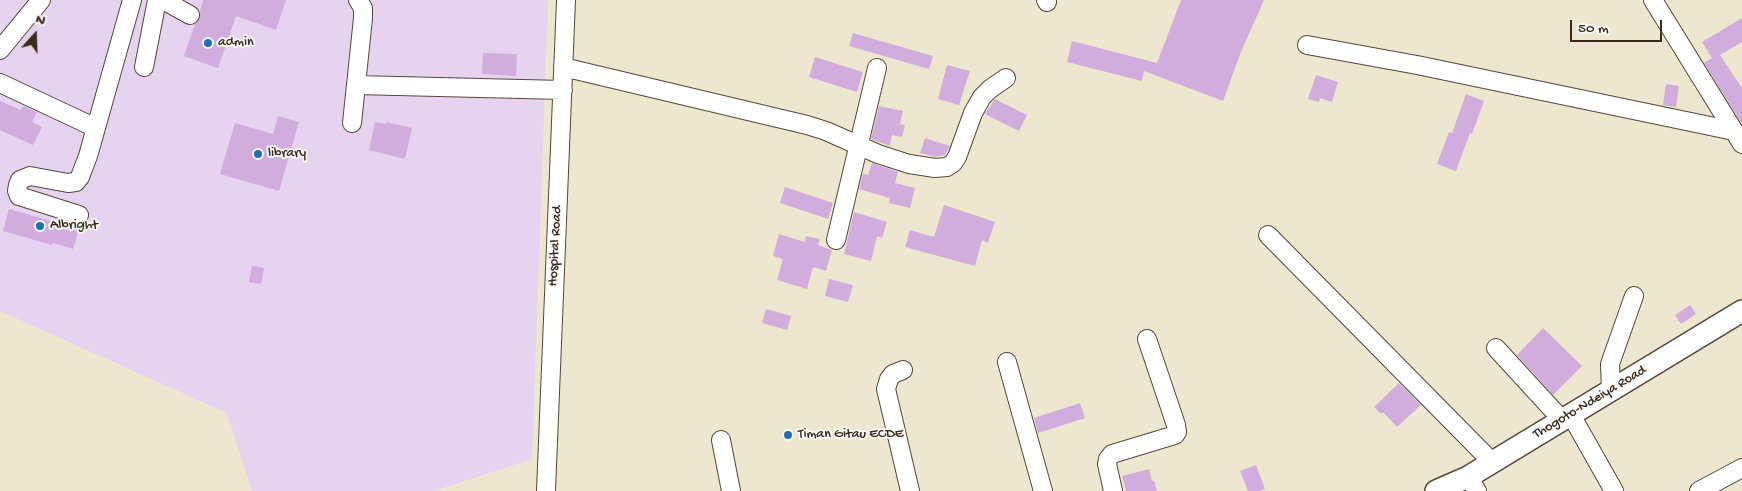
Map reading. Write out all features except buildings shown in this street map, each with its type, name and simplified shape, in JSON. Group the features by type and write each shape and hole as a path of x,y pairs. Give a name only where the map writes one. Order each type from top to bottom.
{"main road":[{"name":"Thogoto-Ndeiya Road","path":"1436,491 1472,484 1492,462 1742,311"}],"street":[{"path":"0,50 41,0"},
{"path":"79,215 19,196 17,191 18,185 20,180 30,176 68,183 76,182 80,177 88,156 132,0"},
{"path":"144,66 158,0"},
{"path":"163,0 190,15"},
{"path":"352,123 363,18 363,8 358,0"},
{"name":"Hospital Road","path":"546,491 566,0"},
{"path":"1653,0 1738,138"},
{"path":"1307,45 1417,65 1738,138"},
{"path":"563,67 807,125 909,164 935,168 947,167 953,163 973,113 982,98 990,88 1006,78"},
{"path":"836,240 877,68"},
{"path":"0,83 96,128"},
{"path":"356,85 562,90"},
{"path":"1268,236 1492,462"},
{"path":"1611,391 1610,364 1634,296"},
{"path":"1113,491 1107,464 1112,454 1175,435 1177,432 1147,338"},
{"path":"1496,348 1567,418 1614,491"},
{"path":"1007,362 1043,491"},
{"path":"903,370 893,374 889,379 886,390 910,491"},
{"path":"721,440 731,491"},
{"path":"1699,491 1742,468"}],"shaded area":[{"path":"0,0 548,0 532,459 434,491 252,491 227,413 0,311"}],"place":[{"name":"admin","path":"208,43"},
{"name":"library","path":"258,154"},
{"name":"Albright","path":"40,226"},
{"name":"Timan Gitau ECDE","path":"788,435"}]}
